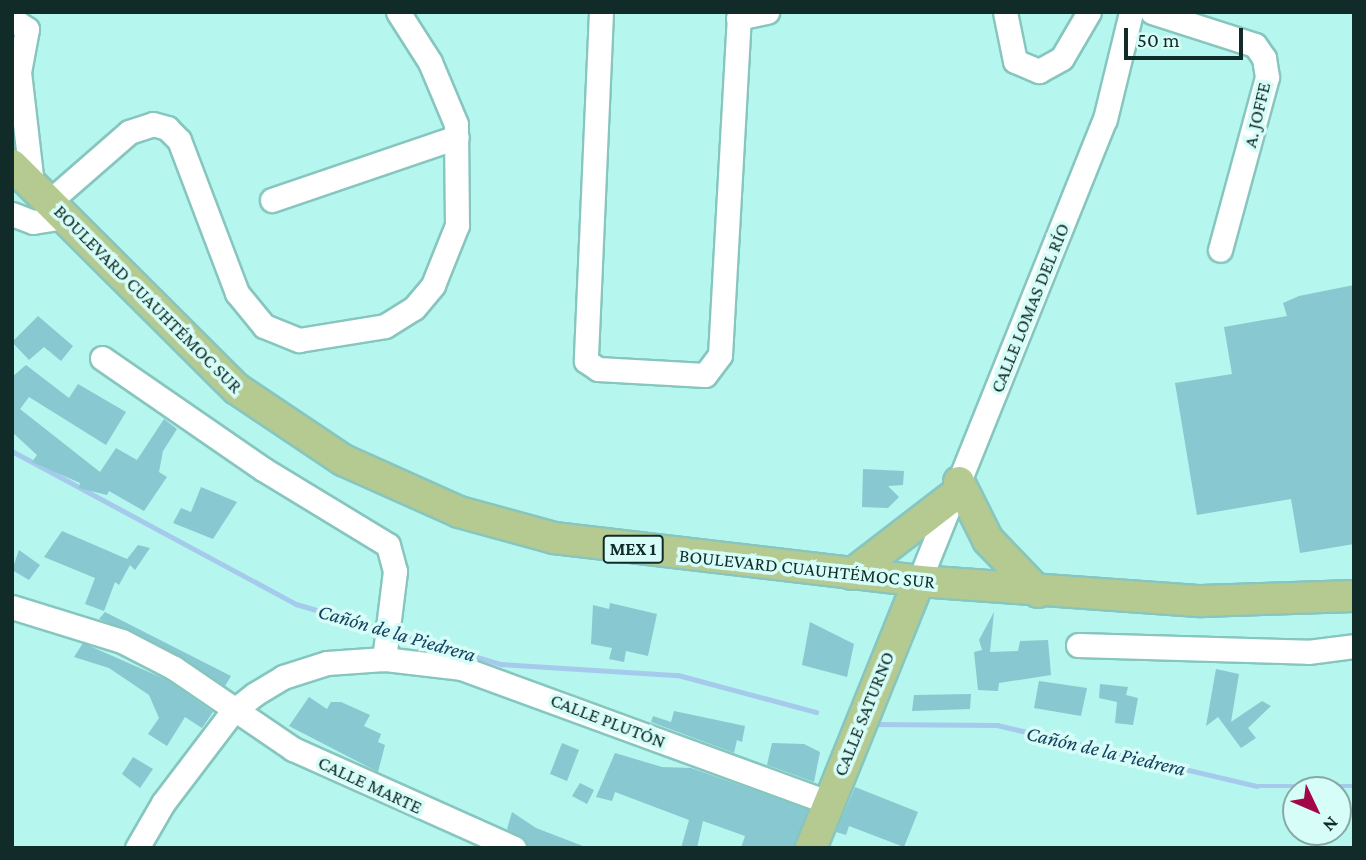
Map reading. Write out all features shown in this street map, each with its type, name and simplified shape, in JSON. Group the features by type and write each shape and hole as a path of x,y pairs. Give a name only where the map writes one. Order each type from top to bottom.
{"main road":[{"name":"BOULEVARD CUAUHTÉMOC SUR","path":"40,192 237,389 316,445 399,488 459,512 554,538 919,581 1038,592 1201,601 1354,596"},
{"path":"852,574 956,489 988,540 1038,592"},
{"name":"CALLE SATURNO","path":"811,848 867,703 919,581"}],"street":[{"path":"40,192 129,132 153,124 167,128 179,140 237,293 264,326 299,340 385,326 414,308 448,255 457,225 457,137 449,101 398,12"},
{"path":"601,12 586,361 598,369 705,375 720,355 738,15 767,12"},
{"path":"1005,12 1015,61 1039,71 1062,58 1089,12"},
{"name":"A. JOFFE","path":"1152,12 1255,45 1264,58 1267,77 1220,250"},
{"name":"CALLE LOMAS DEL RÍO","path":"919,581 1105,118 1124,18"},
{"path":"12,19 27,29 16,81 40,192 33,222 12,214"},
{"path":"272,200 457,137"},
{"path":"102,358 263,469 378,534 396,557 384,648"},
{"name":"CALLE MARTE","path":"12,607 122,641 174,668 232,712 393,798 514,848"},
{"path":"1078,645 1294,652 1354,646"},
{"name":"CALLE PLUTÓN","path":"137,848 232,712 283,677 384,648 461,668 828,802"}],"building":[{"path":"1354,285 1354,544 1300,553 1291,499 1197,515 1175,383 1232,374 1224,327 1287,316 1283,303 1299,296"},
{"path":"38,316 73,346 61,361 44,347 29,360 12,342"},
{"path":"26,365 69,398 78,384 126,412 106,445 29,397 20,409 100,472 116,448 137,460 164,419 177,429 163,451 159,472 167,477 144,511 109,491 107,495 79,488 80,483 32,462 37,455 12,432 12,377"},
{"path":"863,469 904,471 903,485 888,486 899,497 888,508 862,507"},
{"path":"201,487 237,502 213,539 173,523 181,508 191,512"},
{"path":"62,531 127,559 138,545 150,548 135,570 130,565 119,585 115,582 104,611 85,604 95,578 44,557"},
{"path":"19,550 40,565 29,580 12,570"},
{"path":"610,603 657,614 648,656 626,651 624,662 609,659 612,648 591,644 593,605 609,609"},
{"path":"105,612 231,676 225,686 180,656 99,619"},
{"path":"994,612 990,652 1018,651 1020,641 1048,640 1051,675 999,683 998,691 978,690 974,652 982,650 979,640"},
{"path":"810,622 854,644 847,677 802,665"},
{"path":"83,643 167,680 213,712 202,728 185,717 167,746 148,734 159,718 149,695 109,668 74,657"},
{"path":"1216,669 1239,674 1231,722 1262,701 1271,706 1248,728 1256,738 1241,748 1218,717 1206,726"},
{"path":"1039,681 1087,688 1081,716 1034,708"},
{"path":"1100,684 1128,687 1126,695 1138,698 1133,725 1115,723 1117,702 1099,698"},
{"path":"971,694 970,709 912,711 914,695"},
{"path":"309,697 327,709 331,702 341,702 370,715 364,726 381,734 378,742 385,745 378,772 289,726"},
{"path":"674,711 745,726 742,742 737,740 734,753 651,722 653,716 671,722"},
{"path":"562,743 579,750 567,781 550,774"},
{"path":"772,743 804,744 820,752 814,782 767,765"},
{"path":"615,753 662,767 691,768 808,809 794,848 741,848 745,836 703,821 697,848 681,848 689,820 615,792 612,801 596,797"},
{"path":"133,757 153,769 140,788 122,774"},
{"path":"580,783 594,790 587,804 572,796"},
{"path":"855,787 918,812 904,847 849,826 846,835 836,832"},
{"path":"512,812 536,828 588,848 531,848 507,829"}],"waterway":[{"name":"Cañón de la Piedrera","path":"12,451 296,604 382,629"},
{"name":"Cañón de la Piedrera","path":"394,632 501,664 678,675 816,712"},
{"name":"Cañón de la Piedrera","path":"872,724 997,725 1257,786 1354,786"}]}
